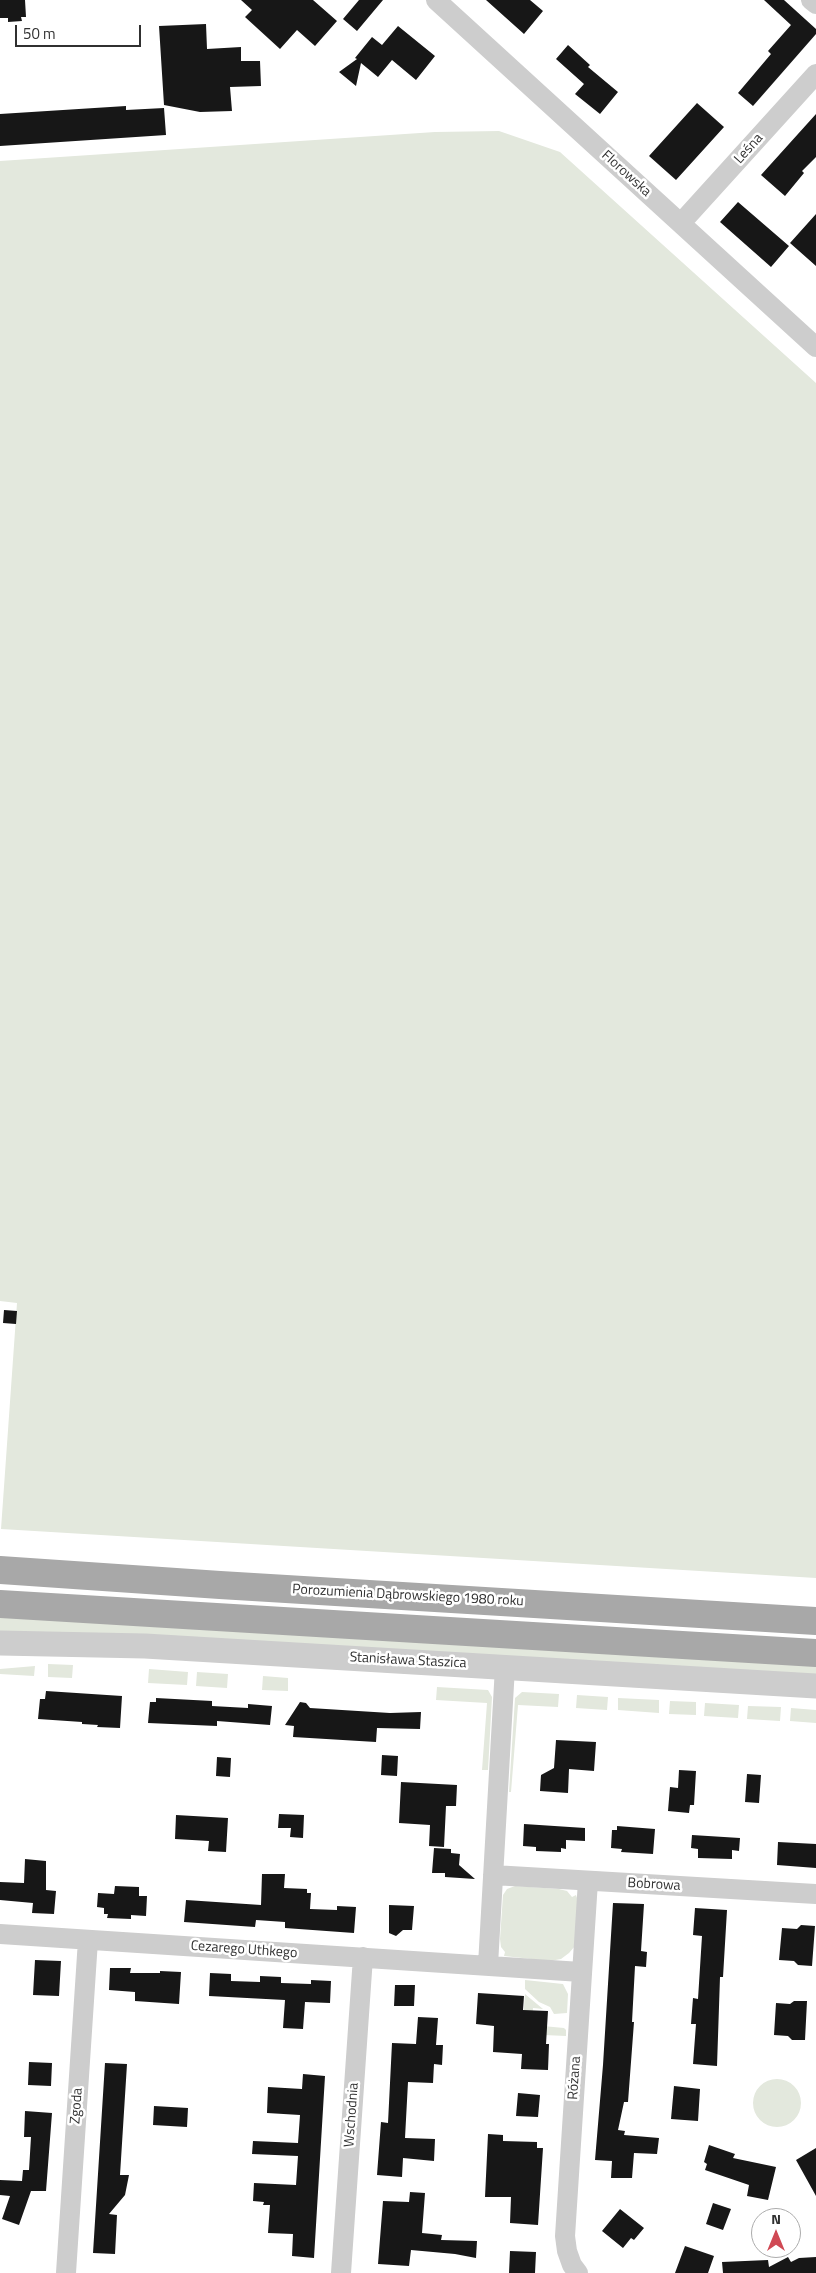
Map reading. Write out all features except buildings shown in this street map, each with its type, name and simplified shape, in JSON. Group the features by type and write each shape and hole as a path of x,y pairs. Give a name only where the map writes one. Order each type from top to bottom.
{"main road":[{"name":"Porozumienia Dąbrowskiego 1980 roku","path":"0,1570 816,1621"},
{"path":"0,1604 816,1653"}],"street":[{"name":"Florowska","path":"436,0 816,347"},
{"path":"811,0 816,4"},
{"name":"Leśna","path":"681,223 816,74"},
{"name":"Stanisława Staszica","path":"0,1643 118,1645 816,1686"},
{"path":"488,1965 505,1667"},
{"name":"Bobrowa","path":"493,1875 816,1894"},
{"name":"Różana","path":"578,2273 572,2265 567,2251 565,2236 588,1881"},
{"name":"Cezarego Uthkego","path":"0,1934 581,1972"},
{"name":"Zgoda","path":"66,2273 88,1940"},
{"name":"Wschodnia","path":"341,2273 363,1957"}],"shaded area":[{"path":"499,131 560,152 816,383 816,1578 1,1529 17,1303 0,1301 0,161 435,132"},
{"path":"0,1615 816,1664 816,1677 0,1634"},
{"path":"48,1664 73,1665 72,1678 48,1677"},
{"path":"35,1666 34,1676 0,1674 0,1669"},
{"path":"149,1669 188,1672 187,1685 148,1683"},
{"path":"197,1672 228,1674 227,1688 196,1686"},
{"path":"263,1676 288,1678 288,1691 262,1690"},
{"path":"437,1687 488,1690 492,1697 488,1770 482,1770 487,1703 436,1700"},
{"path":"522,1692 559,1694 558,1707 518,1705 511,1792 509,1792 515,1698"},
{"path":"577,1695 608,1697 607,1710 576,1708"},
{"path":"618,1698 659,1700 659,1713 618,1710"},
{"path":"670,1701 696,1702 696,1715 669,1714"},
{"path":"705,1703 739,1705 738,1718 704,1716"},
{"path":"748,1706 781,1707 780,1721 747,1719"},
{"path":"791,1708 816,1710 816,1723 790,1721"},
{"path":"515,1886 559,1889 567,1891 572,1897 576,1895 578,1901 575,1946 561,1959 550,1961 504,1956 505,1952 501,1947 500,1939 503,1895 507,1889"},
{"path":"525,1980 563,1984 568,1994 567,2013 554,2014 550,2007 539,2002 525,1989"},
{"path":"525,1994 543,2009 533,2008 532,2025 564,2028 566,2036 522,2034"},
{"path":"777,2079 786,2081 794,2086 799,2094 801,2103 799,2112 794,2120 786,2125 777,2127 768,2125 760,2120 755,2112 753,2103 755,2094 760,2086 768,2081"}]}
